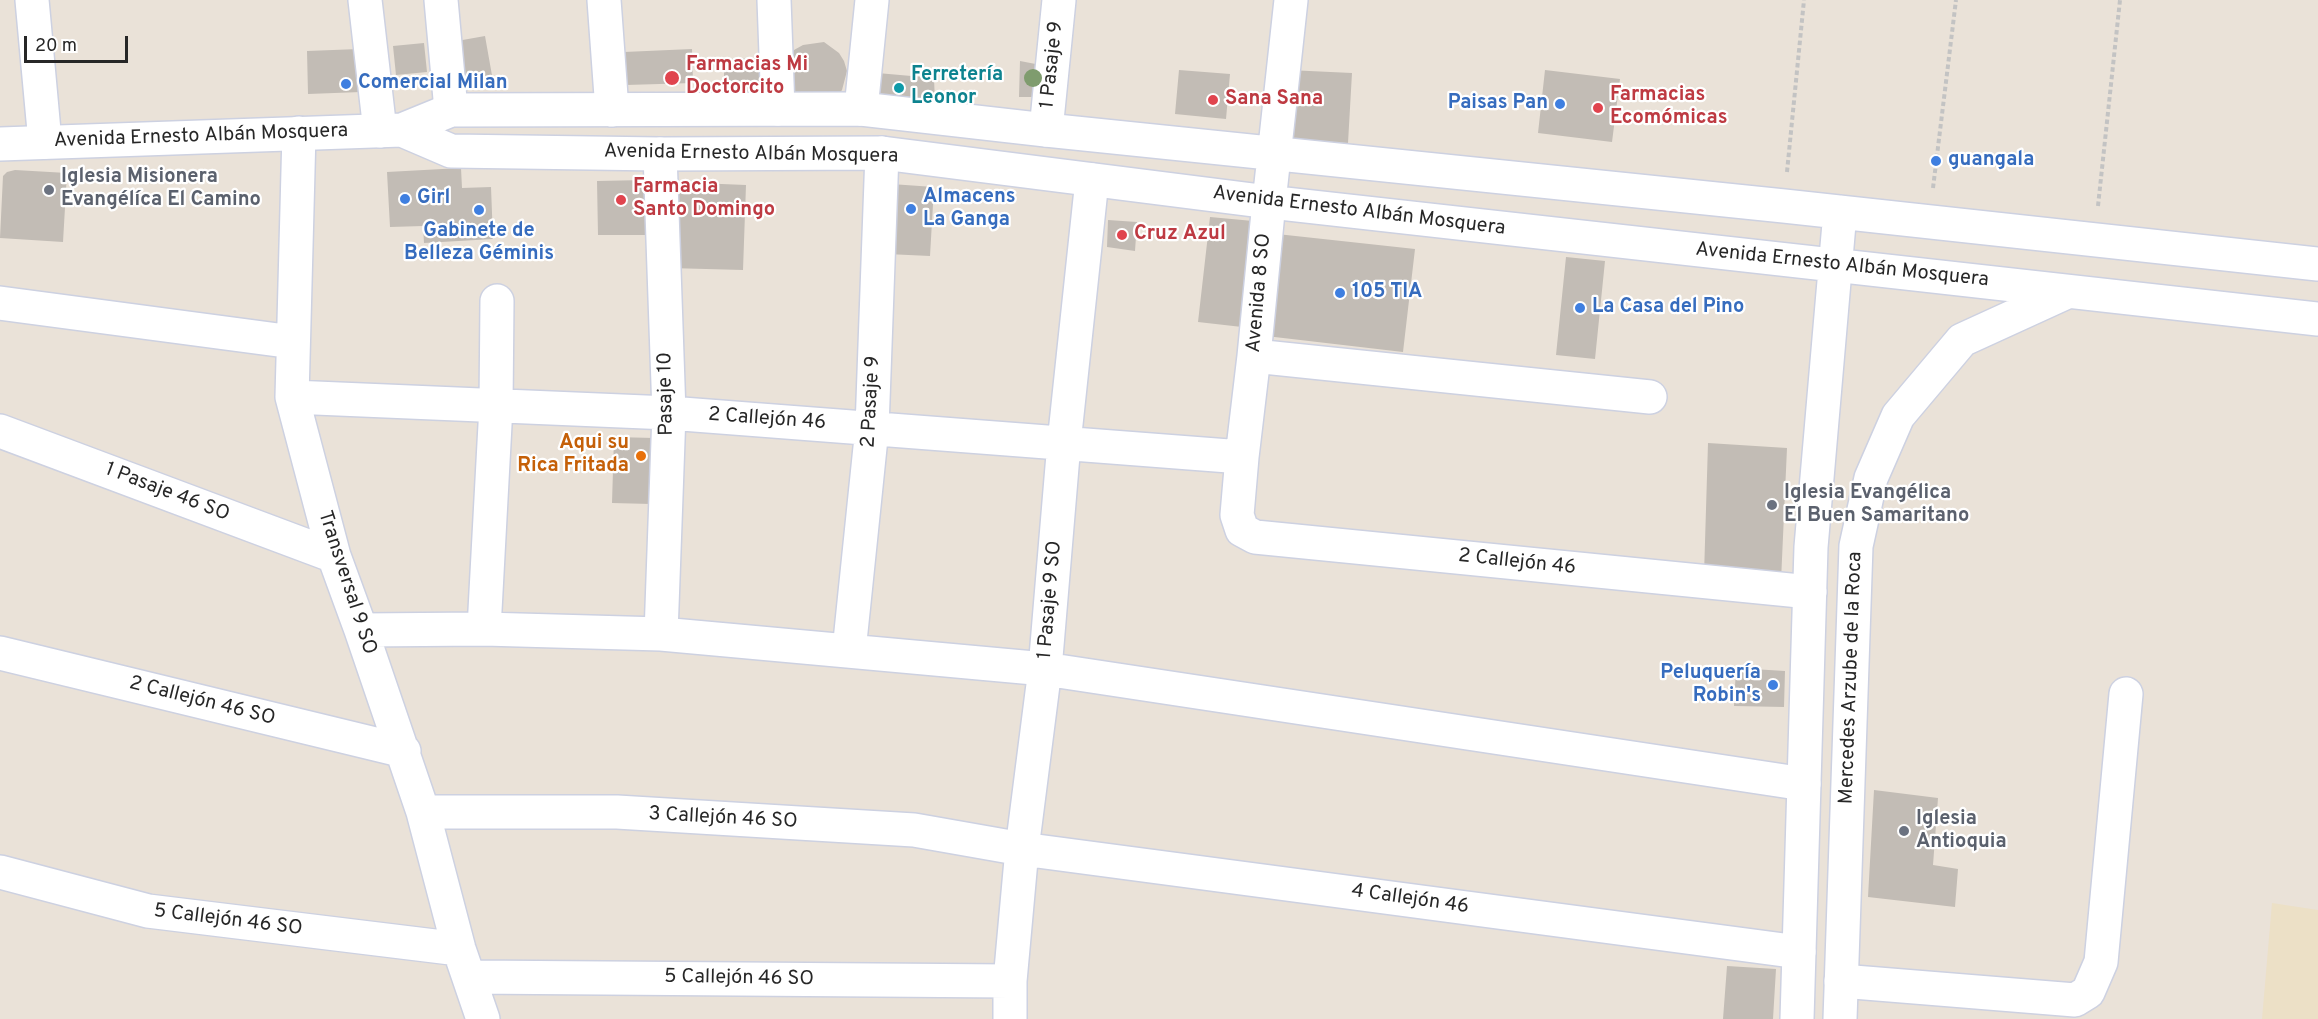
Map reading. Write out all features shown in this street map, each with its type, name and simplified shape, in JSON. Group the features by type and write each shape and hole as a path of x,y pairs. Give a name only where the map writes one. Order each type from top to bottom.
{"street":[{"path":"32,0 45,142"},
{"path":"365,0 391,130"},
{"path":"441,0 451,110"},
{"path":"604,0 612,110"},
{"path":"774,0 778,109"},
{"path":"861,109 873,0"},
{"name":"1 Pasaje 9","path":"1046,130 1059,0"},
{"name":"Avenida 8 SO","path":"1237,515 1291,0"},
{"name":"Avenida Ernesto Albán Mosquera","path":"0,144 391,130 451,110 861,109 2318,264"},
{"name":"Avenida Ernesto Albán Mosquera","path":"391,130 451,151 660,154 882,153 1269,202 2318,319"},
{"name":"Transversal 9 SO","path":"298,133 292,397 334,556 404,752 423,812 464,963 483,1019"},
{"name":"2 Pasaje 9","path":"849,651 872,428 882,153"},
{"name":"Pasaje 10","path":"660,154 669,413 661,634"},
{"name":"1 Pasaje 9 SO","path":"1010,1019 1010,981 1022,849 1045,669 1064,443 1092,180"},
{"path":"1797,1019 1811,547 1840,212"},
{"name":"Mercedes Arzube de la Roca","path":"1840,1019 1856,546 1871,478 1898,416 1962,340 2067,292"},
{"path":"484,629 496,406 497,301"},
{"path":"0,303 293,342"},
{"path":"1254,356 1650,397"},
{"name":"2 Callejón 46","path":"292,397 669,413 1242,457"},
{"name":"1 Pasaje 46 SO","path":"0,431 334,556"},
{"name":"2 Callejón 46","path":"1237,515 1242,530 1255,537 1810,592"},
{"path":"1811,547 1856,546"},
{"path":"361,630 484,629 661,634 1045,669 1804,784"},
{"name":"2 Callejón 46 SO","path":"0,653 404,752"},
{"path":"1841,981 2076,1000 2088,992 2102,962 2126,694"},
{"name":"3 Callejón 46 SO","path":"423,812 617,812 903,829 1022,849"},
{"name":"4 Callejón 46","path":"1022,849 1799,951"},
{"name":"5 Callejón 46 SO","path":"0,872 148,911 464,963 1010,981"}],"path":[{"path":"1784,206 1804,0"},
{"path":"1928,222 1956,0"},
{"path":"2094,240 2120,0"}],"shaded area":[{"path":"2272,903 2318,910 2318,1019 2262,1019"}],"building":[{"path":"485,36 493,81 464,86 457,41"},
{"path":"824,42 839,53 844,61 847,71 842,90 836,98 795,98 784,80 787,58 803,45"},
{"path":"424,43 427,72 396,75 393,46"},
{"path":"359,49 361,92 308,94 307,51"},
{"path":"692,49 693,83 626,85 624,52"},
{"path":"777,58 773,96 724,97 724,59"},
{"path":"1020,61 1046,66 1045,97 1019,97"},
{"path":"1179,70 1230,74 1226,119 1175,114"},
{"path":"1288,70 1352,73 1348,143 1276,140"},
{"path":"1545,70 1620,79 1612,142 1538,133"},
{"name":"Ferretería Leonor","path":"866,72 934,78 935,103 864,97"},
{"path":"461,168 462,188 491,187 493,239 424,243 423,226 390,227 387,172"},
{"path":"15,170 67,173 63,242 0,238 3,176"},
{"path":"645,180 646,235 598,235 597,181"},
{"path":"673,182 746,185 743,270 669,268"},
{"path":"891,184 934,187 930,256 887,254"},
{"path":"1210,217 1253,221 1242,327 1198,322"},
{"name":"Cruz Azul","path":"1108,220 1137,222 1135,251 1107,247"},
{"name":"105 TIA","path":"1277,234 1415,249 1403,352 1266,336"},
{"name":"La Casa del Pino","path":"1566,257 1605,261 1595,359 1556,355"},
{"path":"614,437 654,438 651,504 612,503"},
{"path":"1708,443 1787,448 1781,581 1704,575"},
{"path":"1736,668 1785,671 1784,707 1734,706"},
{"name":"Iglesia Antioquia","path":"1874,790 1938,798 1933,865 1958,869 1955,907 1868,897"},
{"path":"1727,966 1776,969 1773,1019 1723,1019"}],"place":[{"name":"Farmacias Mi Doctorcito","path":"672,78"},
{"name":"Comercial Milan","path":"346,84"},
{"name":"Ferretería Leonor","path":"899,88"},
{"name":"Sana Sana","path":"1213,100"},
{"name":"Paisas Pan","path":"1560,104"},
{"name":"Farmacias Ecomómicas","path":"1598,108"},
{"name":"guangala","path":"1936,161"},
{"name":"Iglesia Misionera Evangélíca El Camino","path":"49,190"},
{"name":"Girl","path":"405,199"},
{"name":"Farmacia Santo Domingo","path":"621,200"},
{"name":"Almacens La Ganga","path":"911,209"},
{"name":"Gabinete de Belleza Géminis","path":"479,210"},
{"name":"Cruz Azul","path":"1122,235"},
{"name":"105 TIA","path":"1340,293"},
{"name":"La Casa del Pino","path":"1580,308"},
{"name":"Aqui su Rica Fritada","path":"641,456"},
{"name":"Iglesia Evangélica El Buen Samaritano","path":"1772,505"},
{"name":"Peluquería Robin's","path":"1773,685"},
{"name":"Iglesia Antioquia","path":"1904,831"}]}
